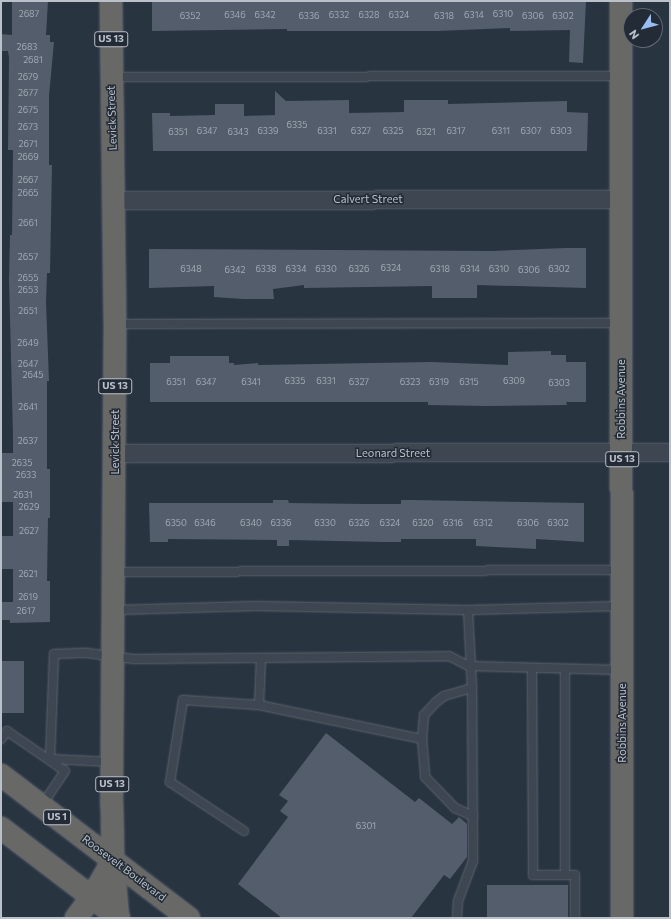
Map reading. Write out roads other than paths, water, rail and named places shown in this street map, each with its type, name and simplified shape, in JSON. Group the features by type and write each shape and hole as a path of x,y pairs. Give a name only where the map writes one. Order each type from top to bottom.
{"highway":[{"name":"Levick Street","path":"111,1 111,77 115,200 115,655 113,860 118,918"},
{"name":"Robbins Avenue","path":"621,1 622,918"},
{"name":"Roosevelt Boulevard","path":"1,775 189,918"},
{"path":"1,828 118,918"},
{"name":"Levick Street","path":"76,918 92,897 113,860"}],"street":[{"name":"Calvert Street","path":"115,200 621,198"},
{"name":"Leonard Street","path":"115,453 670,452"}],"lane":[{"path":"111,77 621,76"},
{"path":"115,324 621,323"},
{"path":"115,572 622,570"},
{"path":"114,610 256,606 468,610 622,606"},
{"path":"457,918 458,901 473,861 472,688 469,666 468,610"},
{"path":"50,759 54,654 115,655 134,659 449,656 469,666 532,669 622,670"},
{"path":"259,705 261,658"},
{"path":"532,669 533,875 575,875 575,918"},
{"path":"565,669 565,875"},
{"path":"472,688 444,696 435,703 424,715 422,739 425,777 455,808 473,816"},
{"path":"244,831 170,782 183,700 259,705 422,739"},
{"path":"1,739 7,731 50,759 65,771 42,806"},
{"path":"50,759 113,762"}]}
